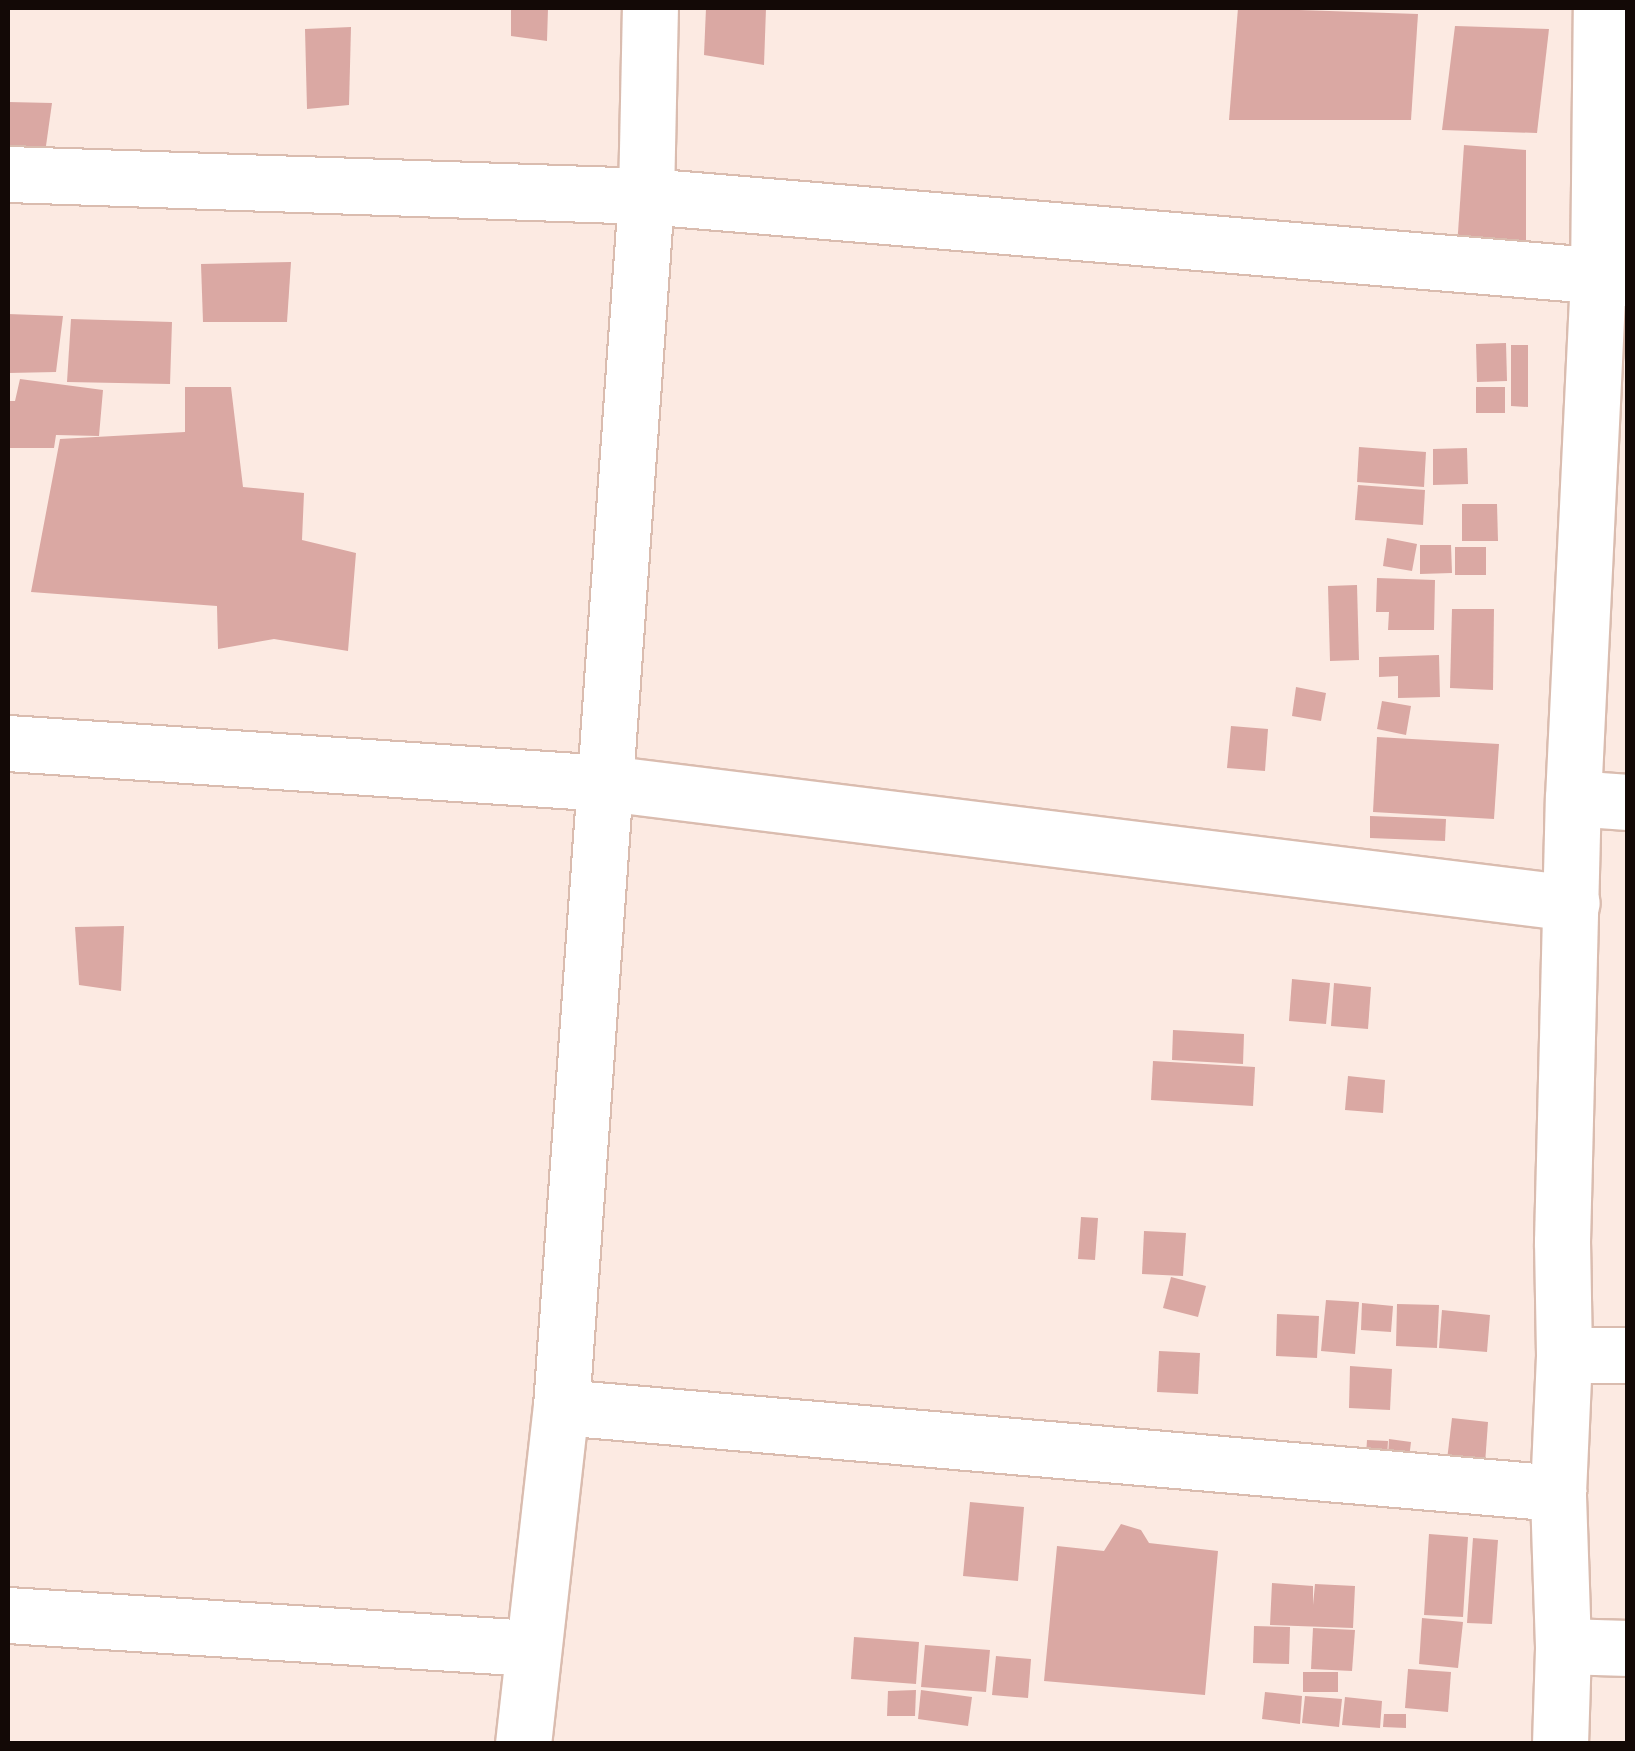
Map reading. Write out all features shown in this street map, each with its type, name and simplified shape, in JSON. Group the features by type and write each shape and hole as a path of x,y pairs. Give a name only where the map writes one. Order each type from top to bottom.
{"street":[{"path":"523,1744 561,1407 646,196 650,8"},
{"path":"1560,1744 1563,1646 1558,1493 1564,1355 1562,1242 1573,798 1613,278 1602,8"},
{"path":"8,174 646,196 1613,278"},
{"path":"8,743 606,783 1572,903"},
{"path":"1573,798 1628,802"},
{"path":"1564,1355 1628,1356"},
{"path":"561,1407 1558,1493"},
{"path":"8,1615 532,1648"},
{"path":"1563,1646 1628,1648"}],"building":[{"path":"511,8 548,8 547,41 511,36"},
{"path":"706,8 766,8 764,65 704,55"},
{"path":"1238,8 1418,14 1411,120 1229,120"},
{"path":"1455,26 1549,29 1537,133 1442,130"},
{"path":"351,27 349,105 307,109 305,29"},
{"path":"8,102 52,103 45,153 8,151"},
{"path":"1464,145 1526,150 1526,252 1457,247"},
{"path":"291,262 287,322 203,322 201,264"},
{"path":"8,314 63,316 56,372 8,373"},
{"path":"71,319 172,322 170,384 67,382"},
{"path":"1506,343 1507,381 1477,382 1476,344"},
{"path":"1511,345 1528,345 1528,407 1511,406"},
{"path":"20,379 103,390 99,436 56,435 54,448 8,448 8,401 15,401"},
{"path":"185,387 231,387 243,487 304,493 302,540 356,553 348,651 274,639 218,649 217,606 31,592 60,439 185,432"},
{"path":"1476,387 1505,387 1505,413 1476,413"},
{"path":"1359,447 1426,452 1424,487 1357,482"},
{"path":"1467,448 1468,484 1433,485 1433,449"},
{"path":"1358,485 1425,490 1423,525 1355,520"},
{"path":"1462,504 1497,504 1498,541 1462,541"},
{"path":"1387,538 1417,544 1412,571 1383,566"},
{"path":"1420,545 1451,545 1452,573 1420,574"},
{"path":"1455,547 1486,547 1486,575 1455,575"},
{"path":"1377,578 1435,580 1434,630 1388,630 1389,612 1376,612"},
{"path":"1357,585 1359,660 1330,661 1328,586"},
{"path":"1452,609 1494,609 1493,690 1450,688"},
{"path":"1439,655 1440,697 1398,698 1398,676 1379,677 1379,657"},
{"path":"1296,687 1326,693 1321,721 1292,716"},
{"path":"1382,701 1411,706 1406,735 1377,729"},
{"path":"1231,726 1268,729 1265,771 1227,768"},
{"path":"1377,737 1499,744 1494,819 1373,812"},
{"path":"1370,816 1446,819 1445,841 1370,838"},
{"path":"124,926 121,991 79,985 75,927"},
{"path":"1292,979 1330,983 1326,1024 1289,1021"},
{"path":"1334,983 1371,987 1368,1029 1331,1026"},
{"path":"1173,1030 1244,1034 1243,1064 1172,1060"},
{"path":"1153,1061 1255,1067 1253,1106 1151,1100"},
{"path":"1348,1076 1385,1080 1383,1113 1345,1110"},
{"path":"1081,1217 1098,1218 1095,1260 1078,1259"},
{"path":"1144,1231 1186,1233 1183,1276 1142,1274"},
{"path":"1171,1277 1206,1286 1198,1317 1163,1308"},
{"path":"1326,1300 1359,1302 1355,1354 1321,1351"},
{"path":"1362,1303 1393,1306 1391,1332 1361,1330"},
{"path":"1397,1304 1439,1305 1437,1348 1396,1346"},
{"path":"1442,1310 1490,1315 1487,1352 1439,1348"},
{"path":"1277,1314 1319,1316 1317,1358 1276,1356"},
{"path":"1159,1351 1200,1353 1198,1394 1157,1392"},
{"path":"1350,1366 1392,1369 1390,1410 1349,1408"},
{"path":"1452,1418 1488,1422 1485,1464 1447,1460"},
{"path":"1389,1439 1411,1442 1409,1458 1388,1457"},
{"path":"1367,1440 1388,1441 1387,1458 1366,1456"},
{"path":"970,1502 1024,1507 1018,1581 963,1576"},
{"path":"1121,1524 1141,1530 1149,1543 1218,1551 1205,1695 1044,1681 1057,1546 1104,1551"},
{"path":"1429,1534 1468,1537 1463,1617 1424,1615"},
{"path":"1473,1538 1498,1540 1492,1624 1467,1623"},
{"path":"1272,1583 1313,1586 1313,1605 1315,1584 1355,1586 1353,1628 1270,1625"},
{"path":"1422,1618 1463,1622 1458,1668 1419,1664"},
{"path":"1254,1626 1290,1627 1289,1664 1253,1663"},
{"path":"1313,1628 1355,1630 1352,1671 1311,1669"},
{"path":"854,1637 919,1642 916,1684 851,1679"},
{"path":"925,1645 990,1650 986,1692 921,1687"},
{"path":"996,1656 1031,1659 1028,1698 992,1695"},
{"path":"1408,1669 1451,1672 1448,1712 1405,1708"},
{"path":"1303,1672 1338,1672 1338,1692 1303,1692"},
{"path":"916,1690 915,1716 887,1716 888,1691"},
{"path":"921,1690 972,1697 968,1726 918,1719"},
{"path":"1265,1692 1302,1696 1300,1724 1262,1719"},
{"path":"1305,1696 1342,1699 1339,1727 1302,1723"},
{"path":"1345,1697 1382,1701 1380,1728 1342,1725"},
{"path":"1384,1714 1406,1714 1406,1728 1383,1727"}]}
